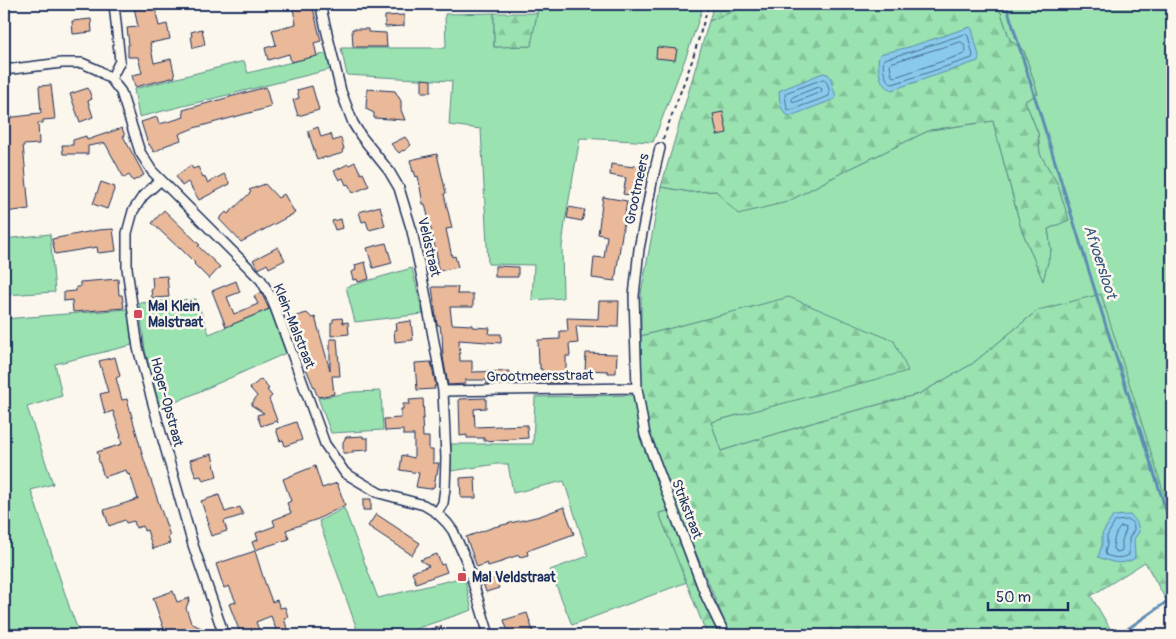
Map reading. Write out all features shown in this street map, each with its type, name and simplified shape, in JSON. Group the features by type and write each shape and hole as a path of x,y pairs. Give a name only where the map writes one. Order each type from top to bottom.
{"street":[{"path":"111,79 120,61 114,4"},
{"name":"Veldstraat","path":"320,4 341,91 353,123 389,171 399,188 414,240 443,390 446,458 445,488 442,503 437,513"},
{"name":"Klein-Malstraat","path":"4,70 62,63 82,63 98,70 111,79 122,92 140,152 152,170 261,280 272,299 325,444 345,474 379,493 424,505 437,513 453,531 460,545 489,635"},
{"name":"Grootmeers","path":"637,388 634,296 639,249 660,148"},
{"name":"Hoger-Opstraat","path":"162,180 143,196 133,211 127,233 127,268 138,348 193,545 224,635"},
{"name":"Grootmeersstraat","path":"443,390 637,388"},
{"name":"Strikstraat","path":"637,388 645,435 706,596 725,635"}],"path":[{"name":"Grootmeers","path":"660,148 692,61 709,4"}],"green space":[{"path":"539,4 704,4 653,142 580,138 562,247 563,298 532,300 534,265 488,264 481,129 449,125 452,81 347,75 341,48 446,48 445,14 494,13 494,47 530,46"},
{"path":"714,4 750,4 709,21"},
{"path":"750,4 998,4 1010,40 1024,51 1038,94 1025,101 1038,133 1040,154 1057,183 1069,220 1048,229 1051,250 1043,281 1021,228 993,121 930,130 843,172 787,202 738,214 716,191 690,192 661,187 709,21"},
{"path":"998,4 1172,4 1172,506 1167,503 1038,310 972,364 919,394 828,418 721,451 711,422 797,399 789,298 641,336 641,293 661,187 690,192 717,191 787,202 843,172 930,130 993,121 1021,228 1043,280 1051,250 1048,229 1068,220 1057,183 1040,154 1038,133 1025,101 1038,94 1024,51 1010,40"},
{"path":"494,13 537,13 531,46 494,47"},
{"path":"328,53 332,69 139,117 134,89 244,61 248,73"},
{"path":"50,234 55,292 4,295 4,239"},
{"path":"412,268 423,314 355,322 346,287"},
{"path":"1101,294 1167,503 1172,506 1172,597 1166,600 1145,562 1091,596 1111,630 1106,635 730,635 648,431 641,384 641,336 789,297 894,341 908,371 711,422 721,451 828,418 919,394 972,364 1038,310"},
{"path":"196,299 209,334 270,309 286,353 160,409 145,350 139,303"},
{"path":"128,309 132,345 55,364 62,396 27,407 53,484 31,490 80,635 4,635 4,319"},
{"path":"381,391 383,430 331,433 318,398 353,392"},
{"path":"633,395 643,441 669,511 659,513 687,582 572,625 550,570 588,556 564,481 513,493 508,464 451,471 451,444 533,444 535,397"},
{"path":"344,508 378,598 464,577 472,610 415,629 415,635 359,635 319,521"},
{"path":"669,511 700,593 719,635 707,635 659,513"}],"water":[{"path":"970,27 979,56 978,61 892,90 883,83 878,66 880,54 909,47"},
{"path":"823,73 828,74 830,77 835,99 793,115 789,116 786,114 781,105 779,91"},
{"path":"1130,515 1137,522 1139,532 1134,539 1134,559 1120,563 1098,557 1102,545 1102,534 1113,516"}],"building":[{"path":"154,4 159,26 167,24 170,39 150,43 154,63 171,59 175,77 135,87 132,75 142,73 138,57 128,57 127,28 138,27 134,7"},
{"path":"292,4 312,4 321,41 314,43 317,56 291,62 289,54 268,60 265,48 276,45 272,30 296,24"},
{"path":"404,15 404,26 385,27 385,16"},
{"path":"91,19 92,32 73,34 72,21"},
{"path":"202,29 205,45 193,48 191,32"},
{"path":"352,29 368,29 368,32 386,33 387,47 353,47"},
{"path":"657,47 677,49 675,60 656,58"},
{"path":"422,79 431,80 431,92 422,92"},
{"path":"51,85 55,119 43,120 43,123 38,123 39,144 23,145 29,209 4,212 4,119 41,113 39,86"},
{"path":"312,86 319,110 298,116 293,100 299,98 297,90"},
{"path":"266,87 271,107 194,128 179,134 181,140 154,152 148,144 141,122 157,117 159,124 171,121 184,117 183,110"},
{"path":"88,88 92,99 88,101 93,117 80,122 70,94"},
{"path":"367,89 395,91 401,101 401,110 405,120 374,118 374,113 366,109"},
{"path":"723,112 727,133 717,135 713,114"},
{"path":"318,127 321,137 331,134 333,141 341,138 344,149 342,150 343,153 317,160 308,131"},
{"path":"122,128 125,136 123,136 144,175 133,181 129,175 124,178 105,143 88,146 88,154 63,154 62,145 73,145 73,140 86,136 87,140"},
{"path":"405,137 411,145 399,153 391,144"},
{"path":"437,154 452,228 446,229 452,257 455,256 458,267 439,271 418,176 416,177 413,172 410,160"},
{"path":"355,162 369,186 353,193 343,178 339,180 334,171"},
{"path":"611,164 645,167 639,197 623,194 626,178 610,175"},
{"path":"191,165 193,169 198,167 208,183 224,174 230,184 199,200 188,182 182,186 176,176"},
{"path":"101,182 115,187 107,209 93,204"},
{"path":"265,184 278,198 284,194 295,213 241,242 219,219 226,212 228,214 251,192 249,190"},
{"path":"603,197 627,201 615,281 592,278 594,257 604,258 607,236 598,234"},
{"path":"380,206 385,226 369,230 366,221 362,222 359,212"},
{"path":"569,207 585,210 582,221 567,218"},
{"path":"164,210 220,267 209,279 180,248 152,223"},
{"path":"341,219 343,228 335,230 332,221"},
{"path":"113,229 116,251 98,253 97,247 55,254 52,239"},
{"path":"386,243 392,263 373,268 367,248"},
{"path":"278,247 285,260 269,268 267,264 259,269 253,260"},
{"path":"365,262 369,279 358,282 357,279 353,280 351,272 356,270 355,265"},
{"path":"495,266 518,267 518,277 495,277"},
{"path":"167,276 169,297 152,298 152,277"},
{"path":"118,279 119,295 122,295 124,308 73,312 72,300 64,301 64,292 76,291 76,287 80,287 80,282"},
{"path":"236,281 240,292 227,297 234,314 258,304 254,296 261,292 269,309 226,327 212,291"},
{"path":"432,287 458,287 457,294 473,294 473,307 450,307 452,324 490,328 489,334 501,334 501,343 459,340 460,361 472,361 472,372 510,371 510,384 487,384 487,380 465,380 466,384 448,385 443,357 442,333 440,325 437,325"},
{"path":"599,301 619,301 618,327 576,326 578,343 569,344 570,356 566,356 566,383 542,383 538,340 560,339 560,331 568,331 567,318 598,319"},
{"path":"307,313 312,318 315,317 330,370 330,339 337,339 340,376 332,376 334,394 318,397 307,371 295,328 291,328 289,318"},
{"path":"342,318 343,323 348,322 349,334 331,336 331,323 333,319"},
{"path":"411,321 413,340 395,342 394,330 397,330 396,323"},
{"path":"586,353 617,354 616,373 585,370"},
{"path":"115,357 120,376 116,378 122,400 127,399 144,460 170,536 168,537 170,543 153,549 147,530 144,531 143,526 136,528 134,521 126,523 125,520 109,526 104,510 138,499 130,474 128,475 126,470 104,477 97,452 122,444 113,411 105,414 100,394 108,392 99,361"},
{"path":"431,362 435,389 417,390 415,363"},
{"path":"261,379 272,396 269,399 278,423 276,421 261,426 257,415 264,413 251,405 257,396 250,388"},
{"path":"486,398 486,408 474,409 475,427 527,425 528,438 484,441 484,438 467,438 467,435 460,436 459,399"},
{"path":"423,399 423,437 429,437 429,450 433,450 433,463 439,463 434,487 430,489 416,487 419,473 400,470 402,455 414,458 414,435 403,435 403,430 385,431 384,419 401,418 403,404 410,404 409,400"},
{"path":"296,422 302,440 285,446 283,440 280,441 276,429"},
{"path":"363,436 363,438 368,438 368,450 343,453 343,442 346,437"},
{"path":"212,454 217,477 203,481 201,476 196,477 190,460"},
{"path":"315,466 322,488 337,483 345,505 318,519 286,530 289,539 255,550 252,542 258,540 256,533 275,526 273,520 291,513 287,503 291,501 283,479"},
{"path":"475,477 476,498 461,498 460,478"},
{"path":"219,495 225,512 240,507 243,515 224,521 227,531 211,536 201,501"},
{"path":"363,499 371,499 371,510 363,510"},
{"path":"564,507 574,534 527,551 528,555 520,557 519,555 488,566 487,563 477,567 466,537 494,527 540,516"},
{"path":"376,514 420,543 412,555 368,526"},
{"path":"255,551 272,602 277,600 280,608 285,607 288,617 284,618 288,632 278,635 271,616 256,622 261,635 241,635 229,604 236,602 229,586 224,588 216,564"},
{"path":"437,554 441,565 444,564 447,572 416,583 412,572 429,566 420,560"},
{"path":"495,578 499,588 486,592 483,583"},
{"path":"173,591 177,602 190,598 186,608 191,623 201,628 179,635 166,635 153,598"},
{"path":"527,613 533,631 521,635 509,635 504,620"},
{"path":"441,626 443,635 418,635 418,633"}],"waterway":[{"name":"Afvoersloot","path":"1006,4 1106,326 1172,528"},
{"name":"Afvoersloot","path":"1119,635 1172,598"}],"place":[{"name":"Mal Klein Malstraat","path":"138,314"},
{"name":"Mal Veldstraat","path":"462,577"}]}
